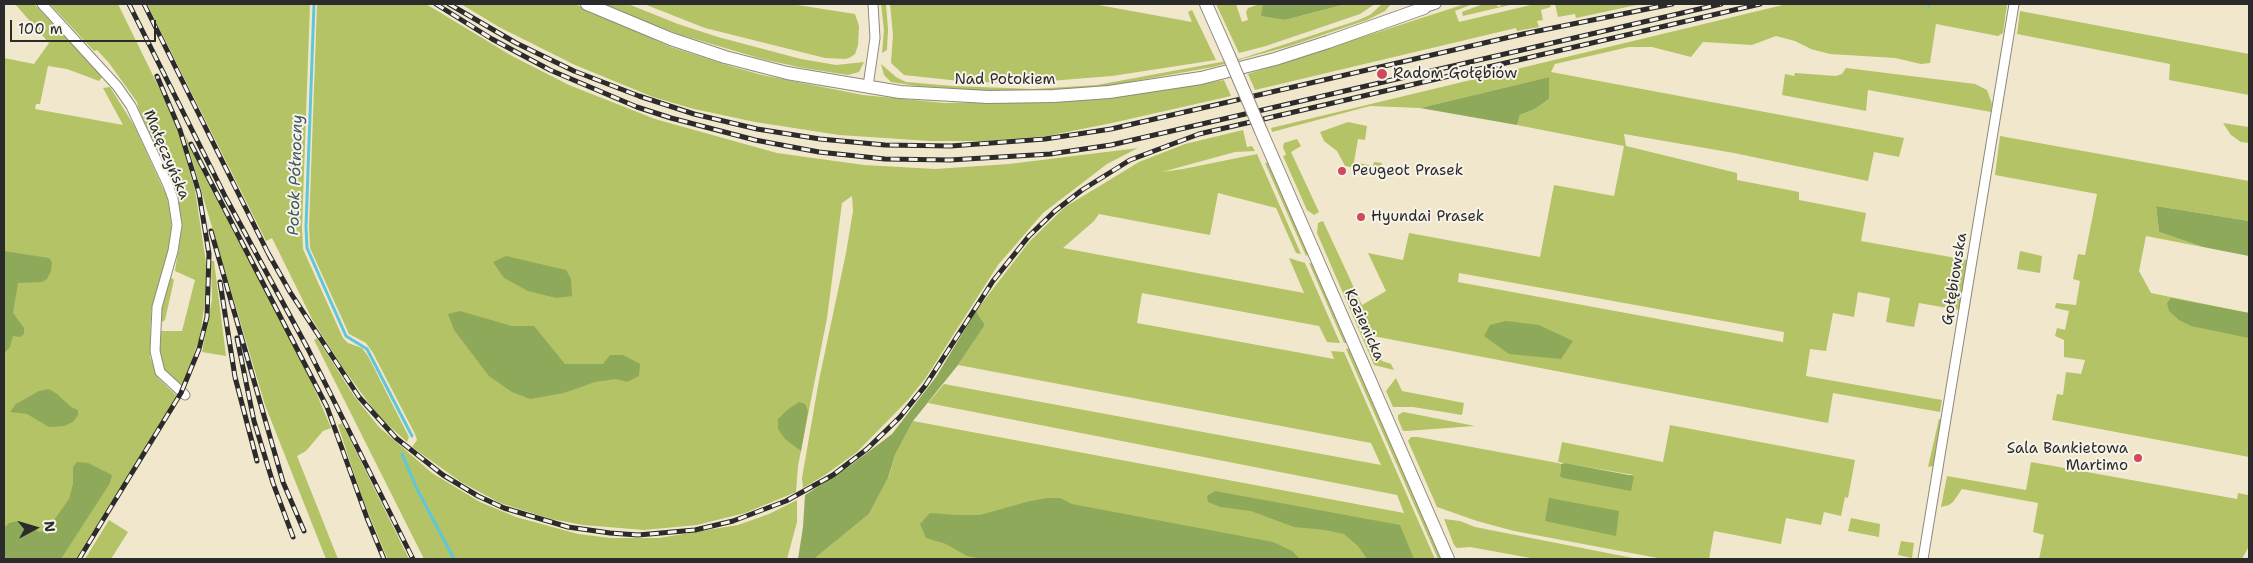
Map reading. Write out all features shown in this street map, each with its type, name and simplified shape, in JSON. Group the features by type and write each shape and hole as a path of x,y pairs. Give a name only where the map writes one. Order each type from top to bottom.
{"main road":[{"name":"Nad Potokiem","path":"587,4 671,39 726,57 787,73 910,93 988,97 1054,96 1109,92 1201,78 1275,59 1420,6"},
{"name":"Kozienicka","path":"1206,4 1448,559"}],"street":[{"name":"Małęczyńska","path":"42,4 90,54 131,106 168,185 173,200 177,225 173,251 157,307 155,351 160,372 185,396"},
{"path":"868,86 875,38 873,4"},
{"name":"Gołębiowska","path":"1923,559 2014,4"}],"green space":[{"path":"15,4 34,4 103,76 99,81 67,69 48,66 40,104 36,104 35,109 123,125 103,88 110,87 135,127 167,197 171,216 171,240 151,311 150,357 158,378 177,396 76,559 4,559 4,58 34,64 49,43"},
{"path":"50,4 118,4 178,130 195,190 207,269 206,294 200,337 182,387 165,371 159,353 161,331 182,331 195,280 175,271 182,225 177,196 137,102 109,63 97,50 94,51"},
{"path":"147,4 310,4 302,227 303,249 343,338 348,343 362,348 368,356 409,437 407,442 379,417 343,368 313,321 272,238 266,241"},
{"path":"317,4 426,4 512,56 569,85 655,119 777,153 864,165 935,169 1009,164 1138,148 1107,164 1043,213 998,265 925,379 907,401 857,452 803,488 802,478 819,380 846,253 853,211 852,196 842,203 827,318 798,466 796,492 745,513 697,525 644,530 583,525 551,519 500,503 461,482 412,447 417,440 415,434 373,353 366,343 349,334 310,248 309,227"},
{"path":"461,4 575,4 671,47 730,66 762,75 863,95 944,103 1022,102 1101,98 1154,92 1224,80 1231,96 1047,136 983,141 930,141 839,135 755,122 694,109 653,97 575,65 499,27"},
{"path":"599,4 628,4 678,24 718,37 801,59 836,65 864,62 859,72 848,75 803,68 762,59 681,35"},
{"path":"644,4 791,4 855,14 859,26 858,45 855,54 846,59 825,58 705,28"},
{"path":"881,4 886,4 888,29 887,50 882,53 884,30"},
{"path":"890,4 1093,4 1192,22 1188,12 1192,10 1216,60 1112,76 1024,83 969,82 904,75 891,63 893,35"},
{"path":"1216,4 1236,4 1242,22 1248,20 1246,12 1248,8 1260,4 1263,4 1262,16 1285,20 1346,4 1375,4 1360,14 1266,46 1239,53"},
{"path":"1263,4 1346,4 1285,20 1261,16"},
{"path":"1382,4 1391,4 1385,11 1367,20 1290,46 1213,67 1102,87 1060,90 986,91 917,86 891,82 884,75 881,64 896,77 906,82 1033,89 1097,85 1243,58 1356,21 1370,15"},
{"path":"1465,4 1473,4 1455,11 1459,22 1535,4 1550,4 1551,7 1541,10 1543,20 1537,21 1539,27 1517,31 1516,28 1255,90 1248,74"},
{"path":"1483,4 1496,4 1498,7 1504,4 1514,4 1463,16 1462,12"},
{"path":"1555,4 1641,4 1576,18 1575,14 1558,17"},
{"path":"1787,4 2007,4 2003,33 1998,36 1936,24 1930,63 1921,64 1895,58 1830,54 1776,36 1752,45 1703,42 1691,57 1652,47 1629,47 1555,64 1551,72 1904,138 1899,157 1874,152 1868,181 1734,153 1624,134 1626,146 1737,173 1737,180 1799,192 1799,200 1866,213 1861,241 1967,260 1959,310 1919,303 1914,327 1886,322 1890,298 1858,292 1854,317 1833,313 1826,351 1810,349 1806,376 1942,400 1940,412 1833,393 1828,423 1373,336 1382,361 1391,364 1394,370 1374,365 1317,233 1318,223 1323,221 1362,305 1386,291 1368,253 1403,260 1409,233 1540,257 1554,185 1614,196 1624,146 1517,125 1520,115 1535,109 1549,99 1549,77 1420,108 1370,106 1272,132 1271,128","holes":["1459,273 1784,332 1783,342 1458,282"]},
{"path":"2020,11 2249,54 2249,95 2169,80 2170,64 2017,34"},
{"path":"1846,68 1975,84 1987,90 1992,104 1991,112 1868,90 1866,111 1782,95 1785,74 1794,76 1795,73 1836,76 1842,74"},
{"path":"1549,77 1549,99 1535,109 1520,115 1517,125 1420,108"},
{"path":"1348,122 1367,126 1365,140 1358,139 1354,162 1373,166 1374,162 1382,163 1380,174 1345,166 1337,151 1324,141 1320,132"},
{"path":"2223,123 2249,127 2249,143 2241,142 2231,135"},
{"path":"1243,130 1247,147 1252,146 1255,151 1235,152 1162,172 1257,154 1301,254 1296,253 1276,208 1218,193 1210,235 1099,214 1094,221 1063,248 1304,293 1289,258 1305,263 1340,343 1327,342 1319,326 1142,293 1137,323 1334,359 1331,351 1344,352 1435,559 814,559 869,514 889,476 895,455 913,421 1404,513 1397,495 928,403 944,384 1381,465 1371,443 958,365 985,325 976,311 1029,242 1065,207 1139,162 1185,144"},
{"path":"184,133 302,359 331,428 323,431 306,451 297,456 338,559 326,559 265,405"},
{"path":"2000,136 2249,181 2249,221 2156,206 2159,232 2203,247 2146,236 2139,271 2151,293 2249,313 2249,457 2052,420 2057,394 2063,395 2066,372 2081,374 2085,360 2064,357 2064,340 2055,336 2057,328 2065,330 2069,311 2055,308 2056,303 2076,305 2080,281 2073,279 2078,254 2085,255 2097,194 1995,175"},
{"path":"1297,139 1301,146 1291,152 1319,212 1314,215 1307,210 1283,156 1286,155 1283,147 1284,143"},
{"path":"1269,162 1309,254 1306,256 1265,163"},
{"path":"2156,206 2249,221 2249,256 2203,247 2159,232"},
{"path":"4,251 49,258 52,262 51,271 47,279 42,282 18,283 13,313 24,328 24,334 20,337 13,336 10,347 4,353"},
{"path":"2020,251 2042,256 2040,273 2017,269"},
{"path":"506,256 566,270 571,279 572,296 556,298 528,291 504,278 493,262"},
{"path":"211,261 214,261 226,356 202,352 212,299"},
{"path":"1309,263 1314,264 1348,343 1344,343"},
{"path":"172,278 174,280 165,320 162,322 160,319 164,298 169,280"},
{"path":"2171,298 2249,313 2249,338 2191,326 2179,320 2169,311 2167,303"},
{"path":"460,311 512,326 534,326 565,364 603,364 610,355 623,355 640,364 639,376 627,382 616,379 595,382 564,393 530,399 512,392 489,376 454,330 448,314"},
{"path":"976,311 985,325 958,365 913,421 895,455 888,478 869,514 814,559 798,559 805,495 851,465 892,434 936,377"},
{"path":"1506,321 1539,325 1573,341 1561,359 1509,354 1484,336 1490,325"},
{"path":"317,338 354,396 379,427 432,473 480,502 516,517 578,534 611,538 659,538 738,525 769,514 797,500 797,522 787,559 424,559 314,340"},
{"path":"1350,348 1442,559 1438,559 1346,349"},
{"path":"1396,378 1402,391 1464,403 1462,415 1413,407 1393,407 1386,391"},
{"path":"49,389 71,407 78,410 78,415 73,422 64,426 49,427 27,414 10,412 16,404 39,391"},
{"path":"799,402 805,404 808,411 801,451 785,439 778,429 778,419"},
{"path":"1403,412 1475,426 1403,431 1398,415"},
{"path":"1939,419 1941,419 1933,466 1928,467"},
{"path":"342,423 409,559 388,559 385,553 350,462 338,425"},
{"path":"1670,425 1855,460 1848,498 1845,497 1841,516 1824,512 1821,525 1786,518 1781,544 1714,531 1709,559 1663,559 1514,531 1437,507 1408,441 1411,437 1418,437 1558,463 1561,464 1560,476 1634,475 1558,462 1562,442 1663,462"},
{"path":"77,462 88,463 112,475 110,483 61,559 6,559 4,553 4,528 9,523 18,521 31,526 39,532 47,530 69,499 73,484 73,467"},
{"path":"2031,462 2237,499 2238,493 2248,495 2249,490 2249,546 2242,559 2039,559 2044,535 2033,532 2038,503 1962,489 1953,502 1941,507 1947,476 2026,490"},
{"path":"1565,463 1634,476 1631,491 1563,478 1560,476 1561,464"},
{"path":"1215,491 1400,525 1414,559 1367,559 1358,546 1344,534 1294,527 1251,511 1220,507 1208,502 1207,496"},
{"path":"1048,498 1060,498 1072,504 1273,542 1292,551 1300,559 984,559 967,556 946,544 926,538 920,524 930,513 980,515"},
{"path":"1549,498 1619,511 1616,536 1545,521"},
{"path":"1851,518 1880,524 1879,537 1848,531"},
{"path":"1444,519 1460,521 1475,527 1638,559 1536,559 1470,547 1457,548 1454,545"},
{"path":"109,520 128,532 111,559 85,559"},
{"path":"1901,541 1914,543 1912,558 1898,555"}],"waterway":[{"name":"Potok Północny","path":"314,4 306,227 307,248 346,336 367,349 412,436"},
{"name":"Potok Północny","path":"402,454 417,489 454,559"}],"railway":[{"path":"129,4 226,198 308,349 413,559"},
{"path":"144,4 271,259"},
{"path":"436,4 492,39 550,70 637,107 671,118 755,140 819,152 885,159 950,160 1050,154 1111,145 1721,4"},
{"path":"449,4 516,43 574,71 639,96 694,114 757,129 820,139 885,145 951,146 1045,139 1111,129 1523,34 1672,4"},
{"path":"268,253 290,292 359,397 396,438 443,475 478,496 504,508 568,527 638,535 695,530 733,521 786,501 833,475 867,449 900,417 925,386 993,281 1029,236 1055,211 1082,190 1130,160 1199,134 1760,4"},
{"path":"79,559 181,393 199,349 207,317 209,254 199,193 180,130 157,76"},
{"path":"191,144 327,407 367,518 384,559"},
{"path":"211,231 283,482 304,531"},
{"path":"220,282 235,377 257,461"},
{"path":"237,338 254,421 273,483 293,537"}],"place":[{"name":"Radom Gołębiów","path":"1382,74"},
{"name":"Peugeot Prasek","path":"1342,171"},
{"name":"Hyundai Prasek","path":"1361,217"},
{"name":"Sala Bankietowa Martimo","path":"2138,458"}]}
